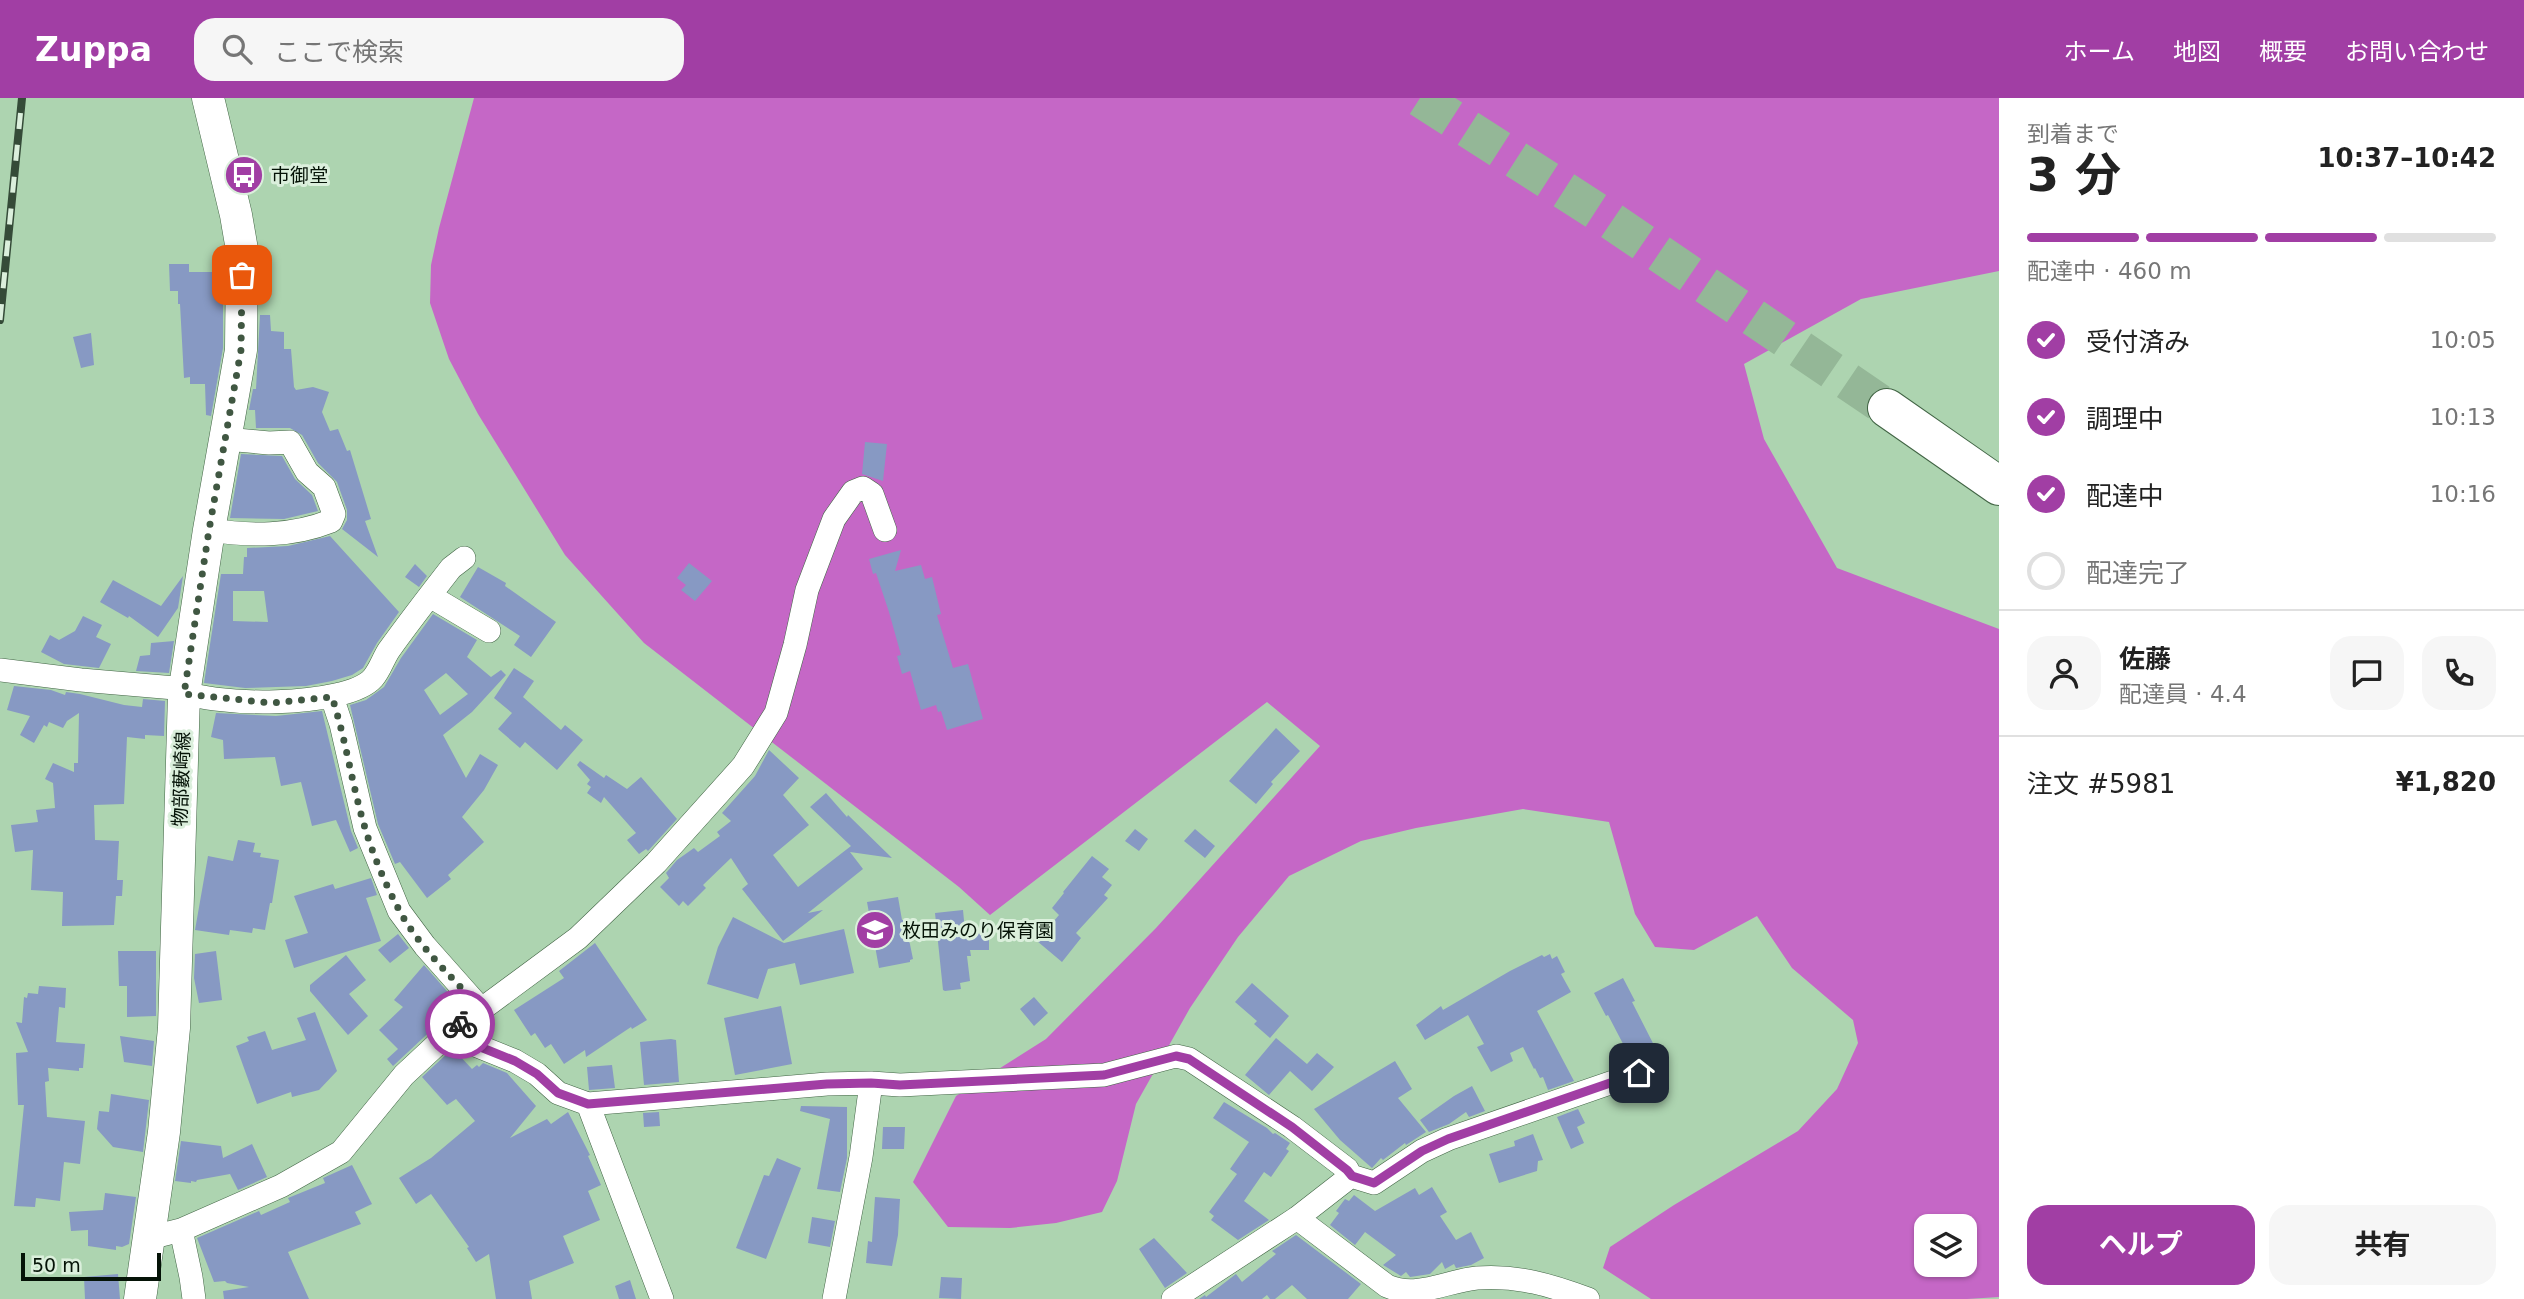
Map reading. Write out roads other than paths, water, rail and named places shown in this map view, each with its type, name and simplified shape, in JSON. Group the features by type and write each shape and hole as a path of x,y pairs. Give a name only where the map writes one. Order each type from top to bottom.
{"highway":[{"path":"1887,408 1999,486"}],"main road":[{"name":"物部藪崎線","path":"140,1299 164,1132 174,1028 184,694 209,530 241,350 242,250 208,98"}],"street":[{"path":"209,530 267,536 319,526 331,521 334,514 324,487 307,472 290,442 226,439"},
{"path":"149,1234 161,1235 181,1230 281,1186 341,1152 404,1074 448,1034 578,938 656,863 743,766 776,713 807,590 834,519 853,492 863,488 873,494 885,530"},
{"path":"0,670 175,688 184,694 272,703 332,697 353,690 372,679 387,653 451,568 464,558"},
{"path":"430,596 489,631"},
{"path":"332,697 341,724 365,828 399,911 425,946 480,1008"},
{"path":"448,1034 515,1061 537,1074 558,1093 588,1104 871,1083 900,1085 1104,1075 1176,1056 1189,1059 1292,1127 1352,1176 1374,1183 1422,1151 1448,1139 1639,1073"},
{"path":"834,1299 861,1157 871,1083"},
{"path":"588,1104 662,1299"},
{"path":"1173,1299 1297,1218 1352,1176"},
{"path":"1297,1218 1387,1286 1399,1292 1412,1293 1474,1279 1510,1278 1548,1284 1588,1299"},
{"path":"181,1230 194,1299"}],"tunnel":[{"path":"1420,98 1607,218 1887,408"}],"railway":[{"path":"0,320 22,98"}],"place":[{"name":"市御堂","path":"244,175"},
{"name":"枚田みのり保育園","path":"875,930"}]}
